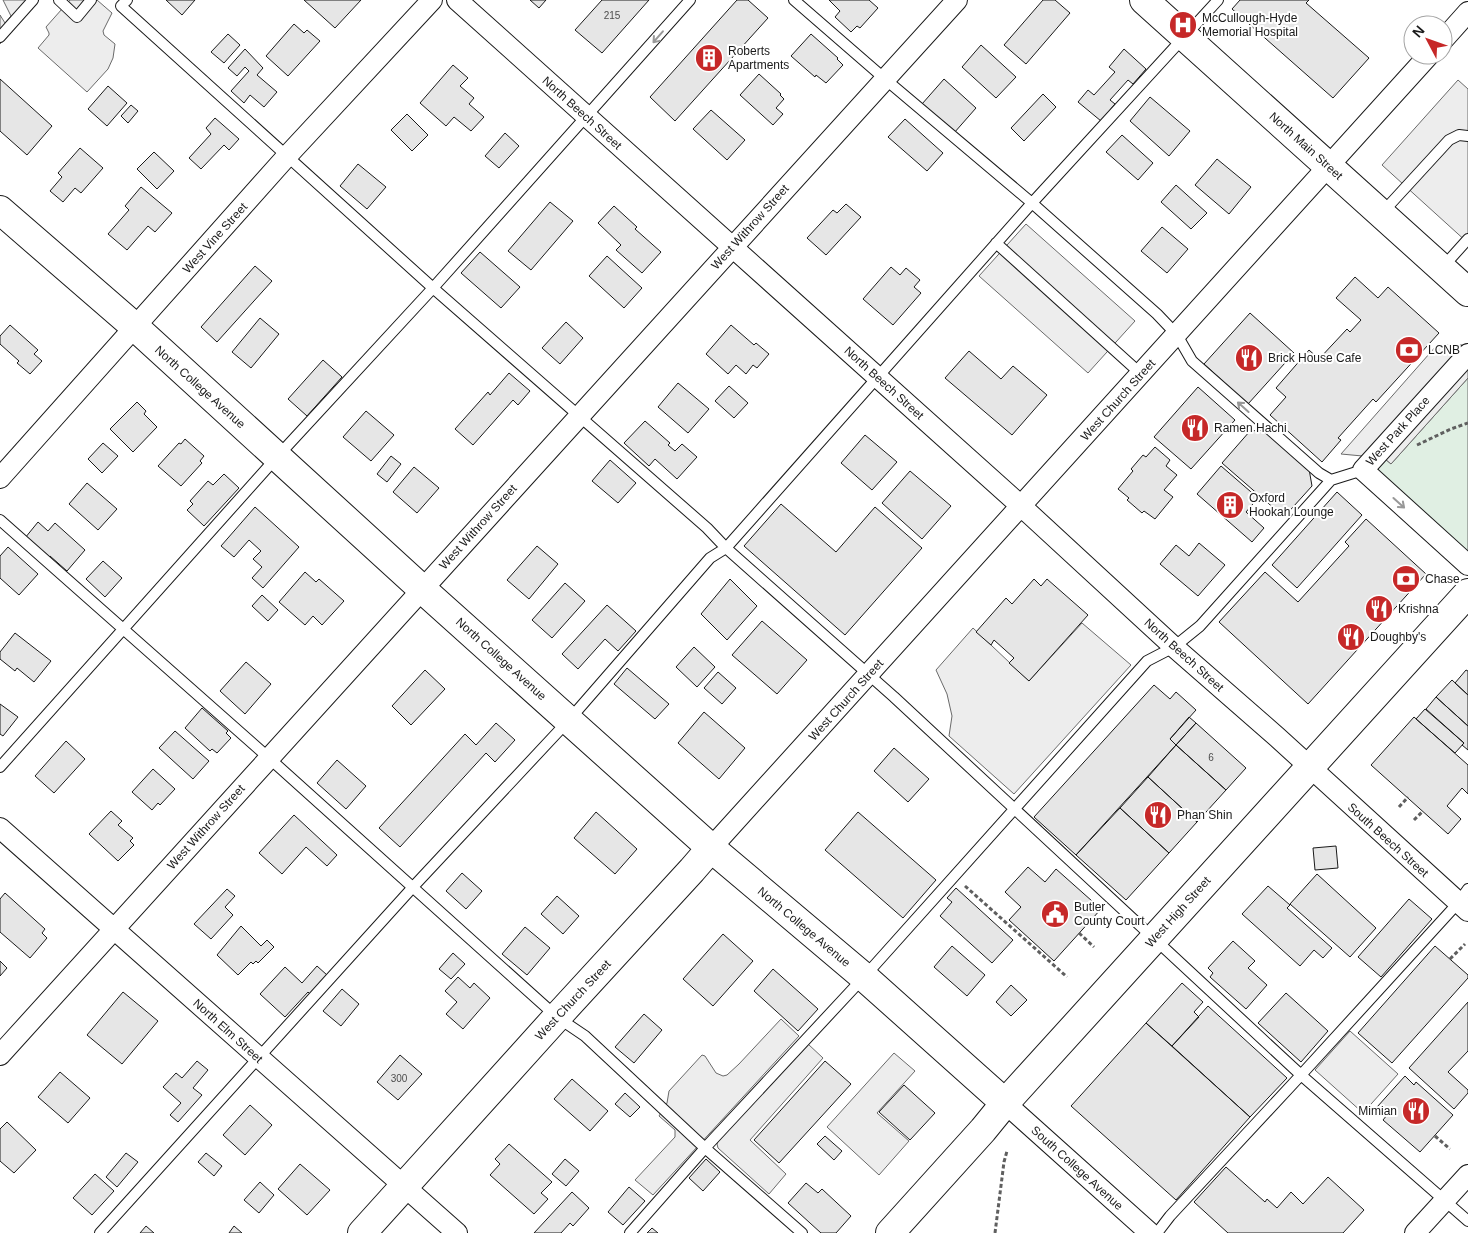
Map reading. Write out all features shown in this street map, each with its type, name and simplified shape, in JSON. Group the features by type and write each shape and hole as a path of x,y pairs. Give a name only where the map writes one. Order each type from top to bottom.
{"main road":[{"name":"North Main Street","path":"1144,0 1468,292"},
{"name":"North College Avenue","path":"0,210 135,327 422,589 711,848 864,977 1005,1103"},
{"name":"West High Street","path":"890,1233 1005,1103 1309,768 1466,599"},
{"name":"West Church Street","path":"362,1233 711,848"}],"street":[{"name":"West Vine Street","path":"0,478 288,156 432,0"},
{"name":"North Beech Street","path":"457,0 1022,506 1174,648 1309,768"},
{"name":"West Withrow Street","path":"0,1055 957,0"},
{"path":"1453,29 1468,12"},
{"name":"West Church Street","path":"711,848 1420,65"},
{"name":"West Park Place","path":"1468,354 1363,470 1468,564"},
{"name":"South Beech Street","path":"1309,768 1465,901"},
{"name":"North Elm Street","path":"0,828 457,1233"},
{"name":"South College Avenue","path":"1005,1103 1150,1233"},
{"path":"1415,1233 1468,1175"}],"lane":[{"path":"0,37 33,0"},
{"path":"59,0 77,17 92,0"},
{"path":"0,766 277,457 433,288 690,0"},
{"path":"794,0 1032,203 1156,314 1177,335 1192,361 1319,473 1331,480"},
{"path":"100,1233 413,887 569,720 710,558 726,548 996,243 1218,0"},
{"path":"121,2 433,288 707,528 726,548 868,674 1302,1075 1468,1221"},
{"path":"1381,214 1449,140 1459,135 1468,136"},
{"path":"1442,268 1468,239"},
{"path":"996,243 1141,374"},
{"path":"630,1233 705,1148 864,977 1147,661 1174,648 1200,626 1331,480 1363,470"},
{"path":"0,520 269,758 557,1017 585,1036 705,1148 802,1233"},
{"path":"1157,1233 1170,1216 1465,901"}],"path":[{"path":"1417,445 1450,429 1468,423"},
{"path":"1399,806 1408,797"},
{"path":"1414,820 1422,811"},
{"path":"954,876 1067,978"},
{"path":"1079,933 1094,947"},
{"path":"1450,960 1465,944"},
{"path":"1435,1136 1450,1149"},
{"path":"995,1233 1007,1151"}],"green space":[{"path":"1468,378 1468,554 1383,481 1378,469 1384,458 1391,464"}],"shaded area":[{"path":"3,0 39,0 0,44 0,15 5,23 11,16"},
{"path":"70,0 97,0 112,13 103,31 104,35 115,44 113,58 108,69 87,92 38,48 49,35 46,27"},
{"path":"1458,80 1468,89 1468,243 1382,165"},
{"path":"1026,224 1135,321 1088,373 979,276"},
{"path":"1437,345 1462,345 1468,350 1468,378 1391,464 1384,458 1341,454"},
{"path":"1082,623 1131,665 1014,794 949,736 952,716 947,694 936,670 973,628 1029,681"},
{"path":"781,1019 799,1036 653,1195 635,1180 675,1137 675,1130 659,1116 667,1103 669,1091 702,1055 705,1056 716,1073 723,1076 727,1075"},
{"path":"1350,1031 1398,1074 1363,1113 1315,1070"},
{"path":"808,1044 823,1058 750,1140 786,1174 769,1194 718,1148 717,1144 719,1139"},
{"path":"894,1053 915,1071 877,1113 909,1141 879,1175 827,1127"}],"building":[{"path":"166,0 195,0 182,15"},
{"path":"304,0 361,0 335,28"},
{"path":"530,0 546,0 539,8"},
{"path":"602,0 649,0 602,53 575,30"},
{"name":"Roberts Apartments","path":"737,0 748,0 768,18 675,121 650,97"},
{"path":"829,0 869,0 878,8 860,28 857,26 851,32 835,17 840,11"},
{"path":"1043,0 1055,0 1070,13 1026,64 1004,45"},
{"path":"1240,0 1309,0 1306,3 1369,58 1333,98 1232,9"},
{"path":"294,24 304,33 307,30 320,41 288,76 266,56"},
{"path":"228,34 240,45 224,63 211,52"},
{"path":"811,34 838,58 843,65 826,83 816,75 815,77 791,56"},
{"path":"981,45 1016,77 996,98 962,67"},
{"path":"245,49 263,68 257,75 277,92 264,107 250,95 244,103 231,91 249,71 245,67 237,76 228,68"},
{"path":"1124,49 1146,69 1133,84 1128,80 1110,100 1115,104 1101,121 1078,102 1088,90 1094,95 1115,72 1109,67"},
{"path":"453,65 468,78 460,86 474,98 469,104 484,117 471,131 454,117 446,126 420,103"},
{"path":"759,74 784,99 776,108 783,114 773,125 740,95"},
{"path":"0,79 52,126 27,155 0,131"},
{"path":"944,79 976,108 954,133 922,104"},
{"path":"108,86 127,103 107,126 88,109"},
{"path":"1043,94 1056,107 1024,141 1011,128"},
{"path":"1150,97 1190,131 1169,156 1130,121"},
{"path":"131,105 138,111 128,123 121,116"},
{"path":"711,110 745,140 727,160 693,129"},
{"path":"407,114 428,135 412,151 391,130"},
{"path":"215,118 239,139 229,150 224,145 201,169 189,158 211,134 206,128"},
{"path":"905,119 943,153 927,171 888,137"},
{"path":"505,133 519,146 499,168 485,156"},
{"path":"1122,135 1153,163 1138,180 1106,152"},
{"path":"80,148 103,168 81,193 75,188 63,202 50,191 62,177 58,173"},
{"path":"154,152 174,171 157,189 137,169"},
{"path":"1217,159 1251,187 1229,214 1195,185"},
{"path":"358,164 386,187 367,209 340,186"},
{"path":"1176,185 1207,213 1191,229 1161,202"},
{"path":"141,187 172,213 155,232 148,226 127,250 108,234 129,210 125,206"},
{"path":"550,202 573,221 531,270 508,251"},
{"path":"846,204 861,217 826,255 807,238 833,210 837,213"},
{"path":"614,206 637,227 635,229 661,252 642,273 616,250 621,245 598,223"},
{"path":"1162,227 1188,249 1167,273 1141,251"},
{"path":"480,252 520,287 501,308 461,273"},
{"path":"607,256 642,288 624,308 589,276"},
{"path":"255,266 272,281 217,342 201,327"},
{"path":"891,267 900,275 906,268 920,280 914,287 921,293 893,325 863,299"},
{"path":"1355,277 1378,298 1388,287 1439,333 1376,402 1373,399 1338,438 1341,440 1322,462 1270,415 1286,397 1276,388 1309,350 1319,359 1347,329 1350,332 1361,320 1336,298"},
{"name":"Brick House Cafe","path":"1250,313 1294,353 1248,404 1204,364"},
{"path":"260,318 279,334 251,368 232,352"},
{"path":"566,322 583,338 560,364 542,348"},
{"path":"10,325 38,350 34,354 42,361 30,374 0,344 0,336"},
{"path":"731,325 754,345 756,343 769,354 757,368 753,365 746,374 736,365 728,374 706,354"},
{"path":"969,351 1001,379 1013,366 1047,395 1012,435 945,378"},
{"path":"323,360 342,377 307,416 288,399"},
{"path":"509,373 530,391 518,405 513,400 473,445 455,429 488,392 490,395"},
{"path":"678,383 709,409 688,433 658,407"},
{"path":"729,386 748,403 734,418 715,401"},
{"name":"Ramen Hachi","path":"1198,387 1235,420 1191,469 1154,437"},
{"path":"137,402 146,411 144,414 157,427 133,452 110,429"},
{"path":"366,411 394,435 371,461 343,437"},
{"path":"645,421 670,443 668,445 675,451 682,444 697,457 677,479 655,459 649,466 624,443"},
{"path":"1265,430 1309,469 1312,486 1284,517 1222,463 1250,431"},
{"path":"865,435 897,462 872,490 841,463"},
{"path":"185,439 204,456 200,461 202,463 181,486 158,466"},
{"path":"103,443 118,456 102,473 88,459"},
{"path":"1155,447 1170,460 1166,466 1177,475 1164,490 1173,497 1155,519 1144,511 1142,513 1118,489 1143,455 1146,457"},
{"path":"391,456 401,464 387,482 377,474"},
{"path":"610,460 636,483 618,503 592,481"},
{"name":"Oxford Hookah Lounge","path":"1221,466 1258,498 1246,512 1264,528 1252,542 1197,494"},
{"path":"414,467 439,488 417,513 393,492"},
{"path":"910,471 951,506 922,539 882,503"},
{"path":"224,474 239,488 204,526 187,510 193,504 190,501 208,481 213,485"},
{"path":"87,483 117,509 98,530 69,504"},
{"path":"1337,492 1362,515 1297,588 1272,565"},
{"path":"781,504 836,552 875,507 922,548 845,635 744,546"},
{"path":"255,507 299,547 263,588 252,578 262,567 253,559 261,551 249,540 234,557 221,546"},
{"path":"1366,519 1426,574 1308,704 1219,622 1265,572 1298,602 1349,546 1345,542"},
{"path":"38,522 48,531 55,523 85,550 67,571 50,556 48,558 25,538"},
{"path":"1199,543 1225,565 1198,596 1160,564 1176,545 1189,556"},
{"path":"537,546 558,564 529,599 507,580"},
{"path":"8,547 38,574 19,595 0,578 0,556"},
{"path":"103,561 122,578 105,597 86,579"},
{"path":"305,572 316,582 319,579 344,601 322,625 313,616 305,625 279,602"},
{"path":"730,579 757,606 727,640 701,614"},
{"path":"1034,579 1041,586 1047,579 1088,615 1029,681 1009,663 1014,658 994,640 991,645 976,632 1006,598 1012,604"},
{"path":"565,583 585,601 552,638 532,620"},
{"path":"262,595 278,610 268,621 252,606"},
{"path":"607,605 636,631 618,651 605,639 578,669 562,654"},
{"path":"762,621 807,660 777,694 732,655"},
{"path":"15,633 51,661 34,682 17,668 15,671 0,659 0,652"},
{"path":"694,647 715,667 697,687 676,667"},
{"path":"246,662 271,684 245,714 220,691"},
{"path":"627,668 669,704 655,719 614,684"},
{"path":"425,670 445,689 411,725 392,706"},
{"path":"1466,670 1468,671 1468,695 1455,683"},
{"path":"718,672 736,688 722,704 704,688"},
{"path":"1452,680 1468,695 1468,726 1436,697"},
{"path":"1154,685 1170,699 1176,692 1196,710 1170,739 1176,745 1076,855 1034,817"},
{"path":"1436,697 1468,726 1468,750 1462,745 1464,743 1426,709"},
{"path":"0,704 18,717 3,736 0,734"},
{"path":"202,708 228,731 226,733 231,738 217,753 212,749 210,751 185,728"},
{"path":"1425,709 1464,743 1455,753 1416,719"},
{"path":"704,712 745,748 719,779 678,743"},
{"path":"1189,717 1196,723 1176,745 1170,739"},
{"path":"1414,717 1468,765 1468,794 1462,788 1447,806 1461,819 1448,834 1371,765"},
{"path":"496,723 515,740 495,762 486,753 400,847 379,828 465,734 476,745"},
{"path":"1196,723 1246,768 1226,790 1176,745"},
{"path":"175,731 209,761 193,779 159,748"},
{"path":"66,741 85,759 54,793 35,776"},
{"path":"1176,745 1226,790 1197,822 1148,777"},
{"path":"894,748 929,779 908,802 874,771"},
{"path":"337,760 366,786 346,809 317,783"},
{"path":"153,769 175,789 160,805 158,803 152,810 132,792"},
{"name":"Phan Shin","path":"1148,777 1197,822 1169,853 1120,808"},
{"path":"1120,808 1169,853 1126,900 1076,855"},
{"path":"111,811 122,821 118,825 133,838 130,841 134,845 118,861 89,834"},
{"path":"596,812 637,849 615,874 574,838"},
{"path":"858,812 936,880 903,918 825,850"},
{"path":"294,815 337,855 327,866 306,847 282,874 259,853"},
{"path":"1336,846 1338,868 1315,870 1313,848"},
{"name":"Butler County Court","path":"1028,867 1045,882 1056,869 1101,909 1054,961 1009,920 1021,907 1005,892"},
{"path":"462,873 482,891 466,909 446,891"},
{"path":"1317,874 1376,928 1350,957 1290,904"},
{"path":"1268,886 1290,905 1287,908 1332,948 1323,958 1314,950 1300,966 1242,914"},
{"path":"956,888 1013,940 992,963 940,916 952,902 947,898"},
{"path":"227,889 235,896 225,907 233,915 211,939 194,924"},
{"path":"5,893 45,929 42,933 47,938 30,958 0,932 0,899"},
{"path":"557,896 579,916 563,934 541,914"},
{"path":"1409,899 1432,919 1381,977 1358,957"},
{"path":"241,926 261,946 267,940 274,947 258,963 256,961 253,964 251,962 238,975 217,955"},
{"path":"525,927 550,948 527,975 502,954"},
{"path":"723,934 753,961 713,1006 683,979"},
{"path":"1233,941 1255,961 1248,968 1267,985 1246,1009 1210,977 1213,973 1208,968"},
{"path":"952,946 985,975 967,996 934,967"},
{"path":"1435,946 1468,975 1468,978 1392,1063 1358,1033"},
{"path":"453,953 465,964 451,979 439,969"},
{"path":"0,961 7,968 0,976"},
{"path":"317,966 327,975 285,1017 260,994 285,967 302,983"},
{"path":"773,969 818,1009 798,1031 754,991"},
{"path":"458,977 470,988 474,983 490,998 463,1029 446,1014 457,1002 445,991"},
{"path":"1182,983 1203,1002 1194,1012 1199,1017 1172,1046 1146,1023"},
{"path":"1011,985 1027,1000 1011,1016 996,1002"},
{"path":"342,989 359,1004 341,1026 323,1011"},
{"path":"123,992 158,1021 122,1064 87,1035"},
{"path":"1286,993 1328,1031 1301,1062 1258,1023"},
{"path":"1468,1002 1468,1051 1448,1072 1468,1090 1468,1093 1454,1109 1409,1068"},
{"path":"1208,1006 1287,1078 1250,1117 1172,1046"},
{"path":"644,1014 662,1030 634,1063 615,1047"},
{"path":"1146,1023 1250,1117 1176,1200 1071,1106"},
{"path":"400,1055 422,1074 398,1100 377,1082"},
{"path":"197,1061 208,1070 193,1088 202,1095 178,1122 170,1115 181,1103 163,1087 176,1073 182,1078"},
{"path":"825,1061 851,1084 779,1163 754,1140"},
{"path":"60,1072 90,1098 68,1123 38,1097"},
{"name":"Mimian","path":"1405,1076 1414,1085 1416,1082 1453,1115 1420,1152 1383,1120 1387,1115 1377,1107"},
{"path":"572,1079 608,1111 590,1131 554,1099"},
{"path":"904,1085 935,1113 910,1140 879,1112"},
{"path":"625,1093 640,1107 630,1117 615,1104"},
{"path":"250,1105 272,1125 245,1155 223,1135"},
{"path":"7,1122 36,1150 14,1173 0,1161 0,1129"},
{"path":"825,1136 842,1151 834,1160 817,1144"},
{"path":"509,1144 552,1182 541,1193 548,1199 534,1214 490,1175 500,1164 495,1159"},
{"path":"126,1153 138,1162 117,1187 106,1177"},
{"path":"206,1153 222,1166 214,1176 198,1162"},
{"path":"565,1159 579,1171 566,1186 552,1174"},
{"path":"706,1159 720,1172 703,1191 689,1178"},
{"path":"300,1164 330,1190 307,1215 278,1189"},
{"path":"1226,1167 1265,1202 1267,1199 1277,1208 1291,1192 1303,1204 1328,1177 1364,1210 1343,1233 1228,1233 1194,1202"},
{"path":"95,1174 114,1191 92,1215 73,1198"},
{"path":"260,1182 274,1195 259,1213 244,1200"},
{"path":"806,1183 818,1193 822,1189 851,1216 836,1233 821,1233 788,1203"},
{"path":"629,1187 645,1201 623,1225 608,1212"},
{"path":"572,1192 589,1208 573,1226 570,1223 561,1233 534,1233"},
{"path":"146,1226 154,1233 140,1233"},
{"path":"234,1226 242,1233 229,1233"},
{"path":"652,1228 658,1233 647,1233"}],"place":[{"name":"McCullough-Hyde Memorial Hospital","path":"1183,25"},
{"name":"Roberts Apartments","path":"709,58"},
{"name":"LCNB","path":"1409,350"},
{"name":"Brick House Cafe","path":"1249,358"},
{"name":"Ramen Hachi","path":"1195,428"},
{"name":"Oxford Hookah Lounge","path":"1230,505"},
{"name":"Chase","path":"1406,579"},
{"name":"Krishna","path":"1379,609"},
{"name":"Doughby's","path":"1351,637"},
{"name":"Phan Shin","path":"1158,815"},
{"name":"Butler County Court","path":"1055,914"},
{"name":"Mimian","path":"1416,1111"}]}
